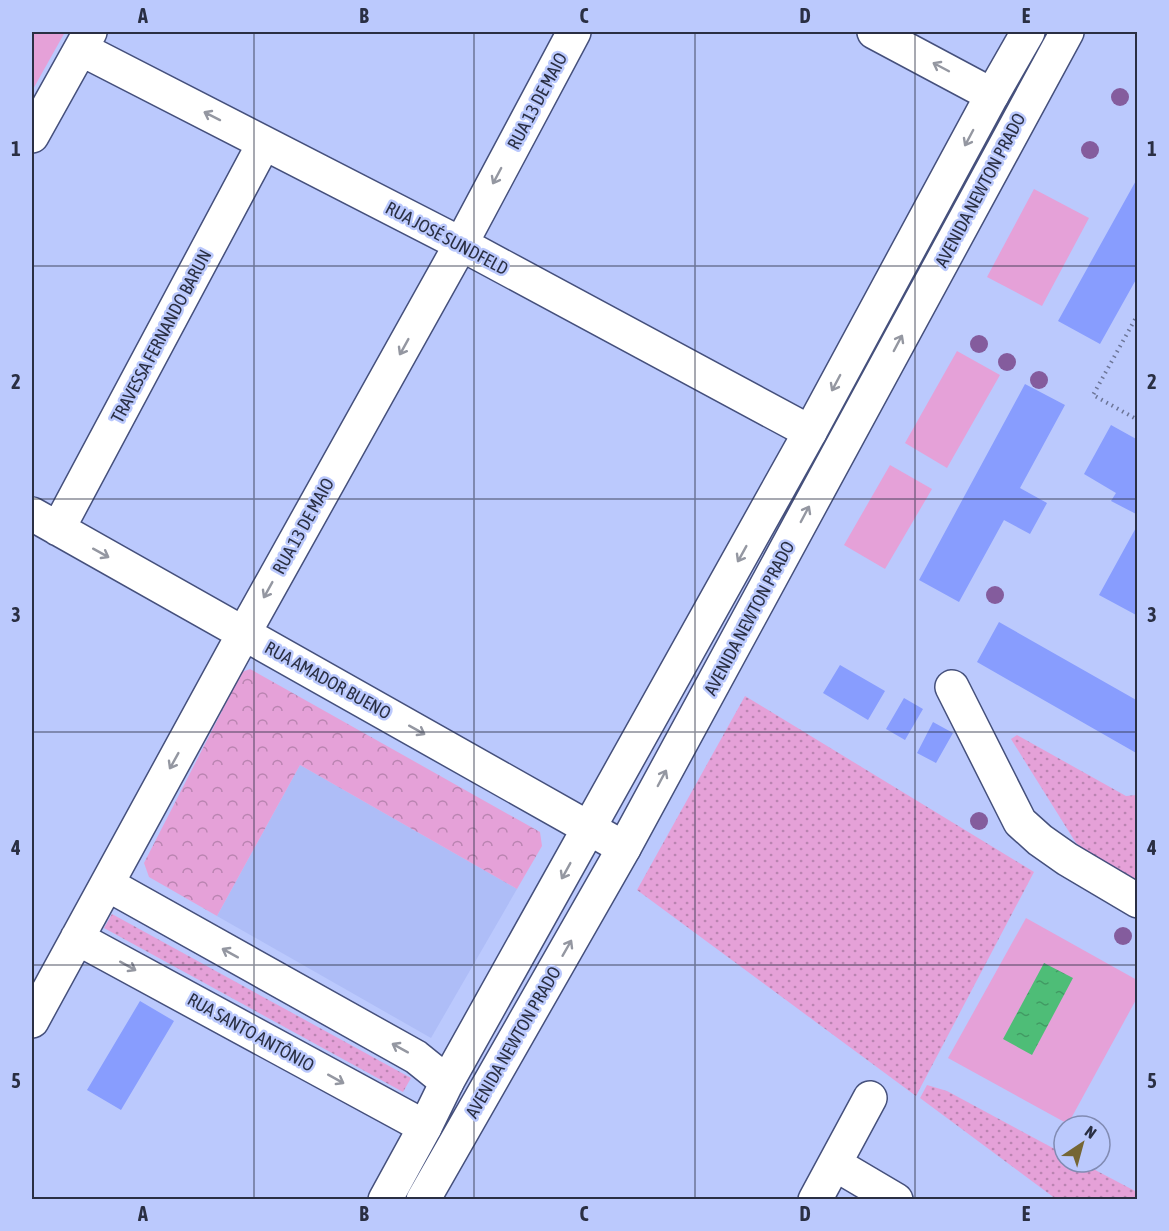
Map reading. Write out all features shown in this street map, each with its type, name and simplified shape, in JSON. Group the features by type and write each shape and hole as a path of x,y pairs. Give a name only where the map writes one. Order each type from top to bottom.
{"street":[{"name":"RUA 13 DE MAIO","path":"34,1011 77,938 461,244 574,32"},
{"path":"874,32 1022,112"},
{"name":"AVENIDA NEWTON PRADO","path":"385,1200 447,1082 810,432 1028,32"},
{"name":"AVENIDA NEWTON PRADO","path":"423,1200 624,848 1067,32"},
{"name":"RUA JOSÉ SUNDFELD","path":"86,40 264,143 461,244 810,432"},
{"path":"32,136 86,40"},
{"name":"TRAVESSA FERNANDO BARUN","path":"45,521 264,143"},
{"name":"RUA AMADOR BUENO","path":"45,521 624,848"},
{"path":"952,687 1020,822 1067,859 1137,902"},
{"path":"106,884 416,1057 447,1082 462,1130"},
{"name":"RUA SANTO ANTÔNIO","path":"77,938 425,1127"},
{"path":"815,1200 870,1098"},
{"path":"835,1164 896,1200"}],"path":[{"path":"1137,314 1093,396 1137,420"}],"shaded area":[{"path":"300,765 517,889 431,1038 217,916"}],"green space":[{"path":"32,32 65,32 32,91"},
{"path":"1034,189 1089,218 1042,306 987,277"},
{"path":"957,351 1000,375 947,468 905,443"},
{"path":"890,465 932,489 885,569 844,545"},
{"path":"250,669 540,832 542,846 517,889 300,765 217,916 149,877 144,863 242,672"},
{"path":"745,696 1034,872 916,1096 637,890"},
{"path":"1017,735 1126,796 1137,795 1137,883 1076,843 1011,739"},
{"path":"112,914 411,1078 403,1092 104,928"},
{"path":"1026,918 1137,980 1137,998 1073,1114 1052,1115 948,1058"},
{"path":"927,1085 947,1091 1052,1148 1052,1174 1103,1174 1137,1192 1137,1199 1056,1199 920,1098"}],"water":[{"path":"1044,963 1073,978 1032,1055 1003,1039"}],"building":[{"path":"1138,177 1138,276 1100,344 1058,321"},
{"path":"1025,384 1065,405 1020,488 1047,503 1030,534 1004,520 959,602 919,580"},
{"path":"1111,425 1138,440 1138,515 1111,501 1116,493 1084,474"},
{"path":"1138,524 1138,616 1099,595"},
{"path":"999,622 1138,701 1138,754 977,662"},
{"path":"840,665 885,691 868,720 823,693"},
{"path":"904,698 923,709 905,740 886,729"},
{"path":"933,722 953,733 936,763 917,753"},
{"path":"140,1001 174,1021 121,1110 87,1090"}]}
